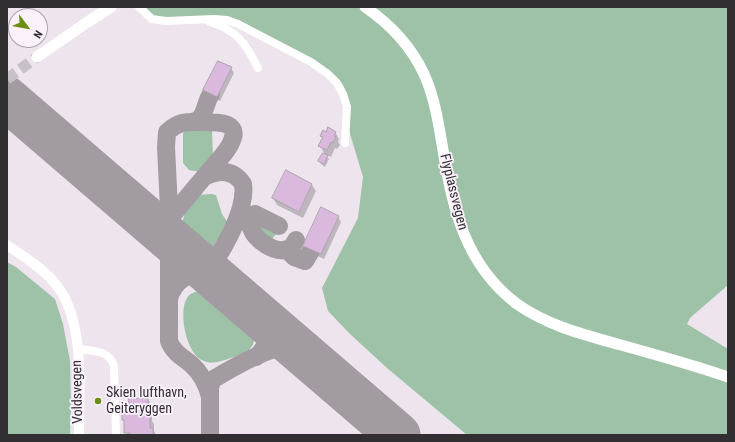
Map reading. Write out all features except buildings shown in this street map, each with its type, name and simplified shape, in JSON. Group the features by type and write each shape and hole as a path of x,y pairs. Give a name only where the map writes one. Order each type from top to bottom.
{"main road":[{"path":"37,57 111,7"},
{"name":"Flyplassvegen","path":"365,7 389,25 401,38 412,52 424,74 435,104 455,210 475,258 489,278 507,296 527,311 559,327 728,377"}],"street":[{"path":"139,7 152,19 166,21 214,19 227,20 238,24 310,62 328,74 337,83 343,94 347,107 345,143"},
{"path":"201,20 219,25 233,33 249,51 258,68"},
{"name":"Voldsvegen","path":"7,246 47,274 59,288 70,309 78,349 79,435"},
{"name":"Voldsvegen","path":"78,349 104,354 113,361 116,435"}],"green space":[{"path":"139,7 728,7 728,285 690,318 687,324 728,349 728,435 467,435 387,368 350,334 328,311 322,288 358,218 363,177 348,127 342,84 318,64 229,24 202,20 151,23"},
{"path":"184,127 205,127 212,130 213,158 210,165 204,170 189,170 183,163"},
{"path":"195,195 216,195 222,214 228,223 219,245 212,249 212,247 205,240 182,225 186,206"},
{"path":"259,224 277,233 272,239 257,231"},
{"path":"7,262 16,267 55,299 63,324 70,361 70,435 7,435"},
{"path":"200,291 211,295 250,329 254,341 249,350 223,361 215,362 204,361 192,351 185,332 183,313 184,304 188,296"}],"taxiway":[{"path":"192,122 197,121 200,118 211,94"},
{"path":"149,221 159,223 169,219 230,145 234,132 231,127 220,123 189,122 176,125 167,132 166,147 169,219 165,227 169,261 169,341 175,351 195,367 201,375 210,397"},
{"path":"169,299 171,292 184,278 201,272 208,272 226,242 241,206 243,184 239,179 230,173 225,172 215,173 204,177"},
{"path":"279,226 255,214 251,216 250,225 253,233 271,248 277,250 287,249 290,248 296,240"},
{"path":"287,250 294,257 305,261 311,251"},
{"path":"256,313 266,330 267,341 261,352 256,357"},
{"path":"210,435 210,388 212,380 248,360 268,351 284,348 296,351 308,357"}],"runway":[{"path":"7,99 398,435"}],"tunnel":[{"path":"7,79 37,57"}],"place":[{"name":"Skien lufthavn, Geiteryggen","path":"98,401"}]}
